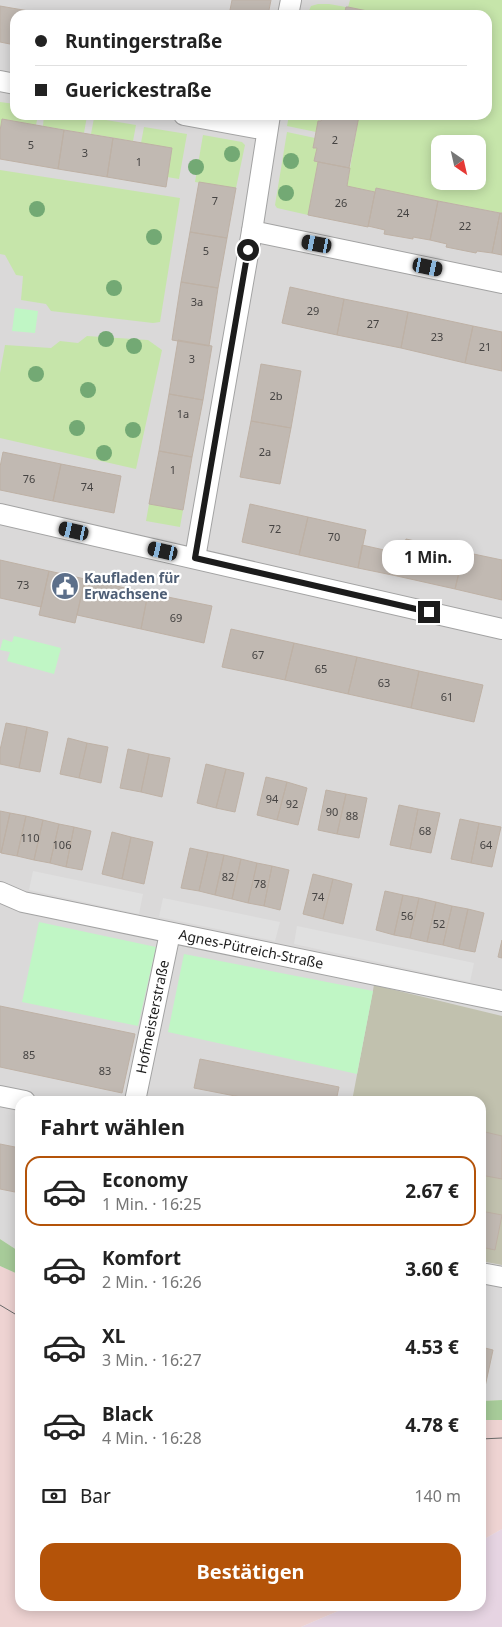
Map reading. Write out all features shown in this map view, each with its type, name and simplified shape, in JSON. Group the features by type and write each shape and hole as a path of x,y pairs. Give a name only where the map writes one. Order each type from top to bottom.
{"street":[{"path":"195,558 269,123 237,120"},
{"path":"252,231 502,283"},
{"path":"0,514 502,629"},
{"name":"Agnes-Pütreich-Straße","path":"0,892 23,902 502,1001"},
{"name":"Hofmeisterstraße","path":"136,1096 170,933"},
{"path":"0,1096 15,1099"},
{"path":"486,1274 502,1277"}],"shaded area":[{"path":"0,0 502,0 502,1400 486,1401 486,1096 15,1096 15,1249 0,1239"},
{"path":"33,871 143,894 139,914 29,890"},
{"path":"163,898 280,922 275,941 159,917"},
{"path":"297,926 474,963 470,982 294,944"},
{"path":"374,985 502,1016 502,1265 486,1262 486,1096 353,1096"},
{"path":"0,1266 15,1273 15,1611 338,1611 301,1627 0,1627"},
{"path":"486,1420 502,1420 502,1529 486,1538"},
{"path":"502,1529 502,1627 301,1627 338,1611 486,1611 486,1538"}],"green space":[{"path":"350,0 502,0 502,213 376,189 375,192 347,186 358,120 492,120 492,10 363,10 348,7"},
{"path":"329,4 346,7 345,10 309,10 311,6"},
{"path":"0,102 10,103 10,120 37,120 36,125 2,119 0,131"},
{"path":"44,120 86,120 84,133 43,126"},
{"path":"94,120 136,125 133,141 91,134"},
{"path":"288,120 320,120 316,132 287,126"},
{"path":"144,127 187,134 179,179 167,177 172,148 141,143"},
{"path":"287,132 315,138 313,148 317,148 314,161 318,162 308,215 277,208 275,205"},
{"path":"203,135 242,142 245,145 236,188 195,182"},
{"path":"0,170 180,198 160,322 153,323 51,311 46,304 21,300 23,276 16,275 5,255 0,254"},
{"path":"15,308 38,311 35,333 12,331"},
{"path":"87,336 148,340 162,350 136,469 0,438 0,373 5,345 51,348 60,341 78,343"},
{"path":"149,504 183,510 180,527 146,521"},
{"path":"14,636 61,648 54,674 7,661 10,652 0,650 3,639 12,642"},
{"path":"39,922 156,947 138,1026 22,1002"},
{"path":"184,954 373,991 357,1074 168,1032"},
{"path":"0,1239 15,1249 15,1273 0,1266"},
{"path":"502,1400 502,1420 486,1420 486,1401"}],"building":[{"path":"232,0 271,0 269,10 230,10"},
{"path":"0,6 23,10 10,10 10,44 0,42"},
{"path":"348,7 363,10 345,10"},
{"path":"2,119 64,130 58,169 0,159"},
{"path":"358,120 349,168 314,161 317,148 313,148 318,121"},
{"path":"64,130 113,138 107,177 58,169"},
{"path":"113,138 172,148 166,187 107,177"},
{"path":"318,162 350,168 347,186 375,192 368,227 308,215"},
{"path":"199,182 236,188 227,238 190,232"},
{"path":"376,188 438,201 430,240 384,234 385,230 368,226"},
{"path":"438,201 500,213 492,253 477,251 476,253 446,247 447,244 430,240"},
{"path":"500,213 502,213 502,255 492,253"},
{"path":"190,232 227,238 218,288 181,282"},
{"path":"181,282 218,288 209,346 172,340"},
{"path":"290,287 344,299 337,335 282,323"},
{"path":"344,299 408,312 401,348 337,335"},
{"path":"408,312 473,326 465,363 401,348"},
{"path":"473,326 502,332 502,371 465,363"},
{"path":"178,340 212,346 203,400 169,394"},
{"path":"261,364 301,371 291,428 251,421"},
{"path":"169,394 203,400 192,457 159,451"},
{"path":"251,421 291,428 280,484 240,477"},
{"path":"159,451 192,457 183,510 149,504"},
{"path":"3,452 61,464 53,501 0,490 0,467"},
{"path":"61,464 121,476 114,513 53,501"},
{"path":"250,504 308,517 299,555 242,542"},
{"path":"308,517 366,530 358,568 299,555"},
{"path":"406,539 464,552 455,589 397,576"},
{"path":"362,545 402,554 397,576 358,568"},
{"path":"464,552 502,560 502,600 455,589"},
{"path":"0,560 49,571 41,607 0,598"},
{"path":"49,571 85,579 75,623 39,615"},
{"path":"85,579 148,593 141,629 77,615"},
{"path":"148,593 212,606 204,643 141,629"},
{"path":"231,629 294,643 285,680 222,667"},
{"path":"294,643 357,657 348,694 285,680"},
{"path":"357,657 419,671 411,708 348,694"},
{"path":"419,671 483,685 474,722 411,708"},
{"path":"6,723 27,727 19,768 0,764 0,750"},
{"path":"27,727 48,732 40,772 19,768"},
{"path":"68,738 87,743 79,778 60,774"},
{"path":"87,743 108,747 101,783 79,778"},
{"path":"128,749 149,754 141,792 120,788"},
{"path":"149,754 170,758 162,797 141,792"},
{"path":"206,764 226,769 216,808 197,803"},
{"path":"226,769 244,773 235,812 216,808"},
{"path":"266,777 287,782 277,820 257,815"},
{"path":"287,782 307,788 298,825 277,820"},
{"path":"326,790 346,794 337,834 318,830"},
{"path":"346,794 367,798 359,838 337,834"},
{"path":"399,805 418,809 410,849 390,845"},
{"path":"418,809 440,813 431,853 410,849"},
{"path":"0,811 10,813 1,853 0,852"},
{"path":"10,813 26,816 17,856 1,853"},
{"path":"26,816 43,820 34,860 17,856"},
{"path":"460,819 479,823 471,863 451,859"},
{"path":"43,820 59,824 50,863 34,860"},
{"path":"479,823 501,827 492,867 471,863"},
{"path":"59,824 74,827 66,867 50,863"},
{"path":"74,827 91,831 82,870 66,867"},
{"path":"112,832 131,837 122,879 102,874"},
{"path":"131,837 153,842 144,884 122,879"},
{"path":"190,848 208,852 199,891 181,888"},
{"path":"208,852 224,855 215,895 199,891"},
{"path":"224,855 241,859 232,899 215,895"},
{"path":"241,859 257,863 248,903 232,899"},
{"path":"257,863 272,866 264,906 248,903"},
{"path":"272,866 289,870 280,910 264,906"},
{"path":"313,874 333,879 323,919 303,914"},
{"path":"333,879 352,884 343,924 323,919"},
{"path":"385,891 403,895 394,935 376,930"},
{"path":"403,895 419,898 410,938 394,935"},
{"path":"419,898 436,902 427,942 410,938"},
{"path":"436,902 452,906 443,945 427,942"},
{"path":"452,906 468,909 459,949 443,945"},
{"path":"468,909 484,913 475,952 459,949"},
{"path":"502,940 502,958 498,957"},
{"path":"0,1006 135,1034 122,1093 0,1067"},
{"path":"200,1059 339,1087 337,1096 235,1096 194,1088"},
{"path":"486,1132 502,1136 502,1179 486,1176"},
{"path":"0,1144 15,1147 15,1192 0,1189"},
{"path":"486,1212 502,1215 495,1250 486,1248"},
{"path":"486,1348 493,1350 486,1382"}],"tram line":[{"path":"0,1305 15,1314"},
{"path":"486,1439 502,1438"}],"place":[{"name":"Kaufladen für Erwachsene","path":"65,586"}],"route":[{"path":"248,250 195,558 429,612"}]}
